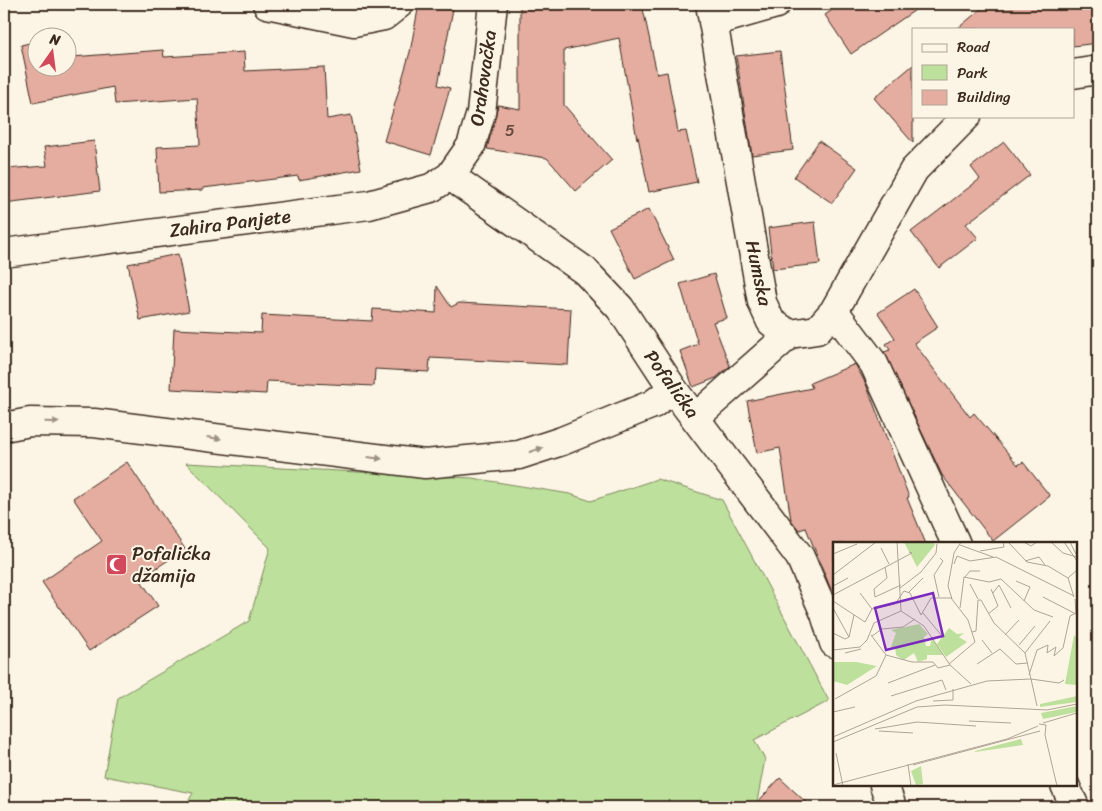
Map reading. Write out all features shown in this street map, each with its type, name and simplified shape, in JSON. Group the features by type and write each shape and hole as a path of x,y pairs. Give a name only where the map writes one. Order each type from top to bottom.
{"street":[{"path":"268,4 354,22 384,16 399,4"},
{"name":"Orahovačka","path":"450,176 471,146 481,113 493,4"},
{"path":"712,13 776,4"},
{"name":"Humska","path":"712,13 762,302 771,322 790,334"},
{"path":"1074,74 1098,70"},
{"path":"696,417 790,334 817,330 834,311 914,170 965,118"},
{"name":"Zahira Panjete","path":"4,253 370,206 431,188 450,176"},
{"name":"Pofalićka","path":"450,176 585,271 620,308 673,389 800,557 825,614 833,640"},
{"path":"834,311 874,364 955,542"},
{"path":"4,426 30,422 94,423 425,464 519,455 562,441 653,404 673,389"},
{"path":"884,786 892,807"},
{"path":"1065,786 1075,807"}],"green space":[{"path":"186,463 472,478 570,494 591,501 657,479 722,500 829,701 754,740 765,759 756,807 185,807 193,793 104,776 118,698 249,621 270,548"}],"building":[{"path":"419,4 454,4 438,85 450,88 431,155 384,141 410,52"},
{"path":"520,4 642,4 657,74 667,72 678,132 686,131 697,182 649,192 638,137 637,139 619,38 564,50 564,105 612,160 576,191 547,158 487,149 498,105 520,109"},
{"path":"841,4 924,4 851,54 825,15"},
{"path":"987,4 1098,4 1098,43 1074,46 1074,28 958,28"},
{"path":"28,43 28,78 78,78 78,57 163,50 164,57 244,52 245,71 324,67 327,119 351,115 361,169 299,180 298,176 203,188 203,190 159,192 157,147 200,145 197,98 115,104 113,87 33,103 21,45"},
{"path":"780,51 793,150 752,155 736,56"},
{"path":"912,66 913,143 874,98"},
{"path":"94,141 100,191 4,203 4,169 47,166 44,147"},
{"path":"819,141 857,168 832,203 794,177"},
{"path":"1004,142 1030,175 966,224 978,238 939,268 911,232 980,179 971,167"},
{"path":"649,209 674,260 635,279 609,228"},
{"path":"815,222 820,264 773,269 768,228"},
{"path":"178,254 189,311 140,320 128,264"},
{"path":"714,274 727,318 713,322 730,366 716,378 693,387 680,351 698,344 680,284"},
{"path":"437,286 451,307 459,303 571,309 568,365 430,358 429,372 375,369 374,386 267,381 266,394 171,389 174,329 261,333 262,315 372,321 373,309 436,313"},
{"path":"914,289 938,327 914,343 970,417 974,413 1018,465 1023,462 1050,496 993,541 942,475 884,352 890,350 886,344 895,338 878,313"},
{"path":"855,364 866,384 909,497 907,498 925,542 833,542 833,595 806,528 799,530 791,520 780,448 757,453 747,401 812,388 810,383"},
{"name":"Pofalićka džamija","path":"127,462 185,549 140,579 158,606 89,651 42,582 102,541 73,498"},
{"path":"780,778 811,807 753,807"}],"place":[{"name":"Pofalićka džamija","path":"116,564"}]}
